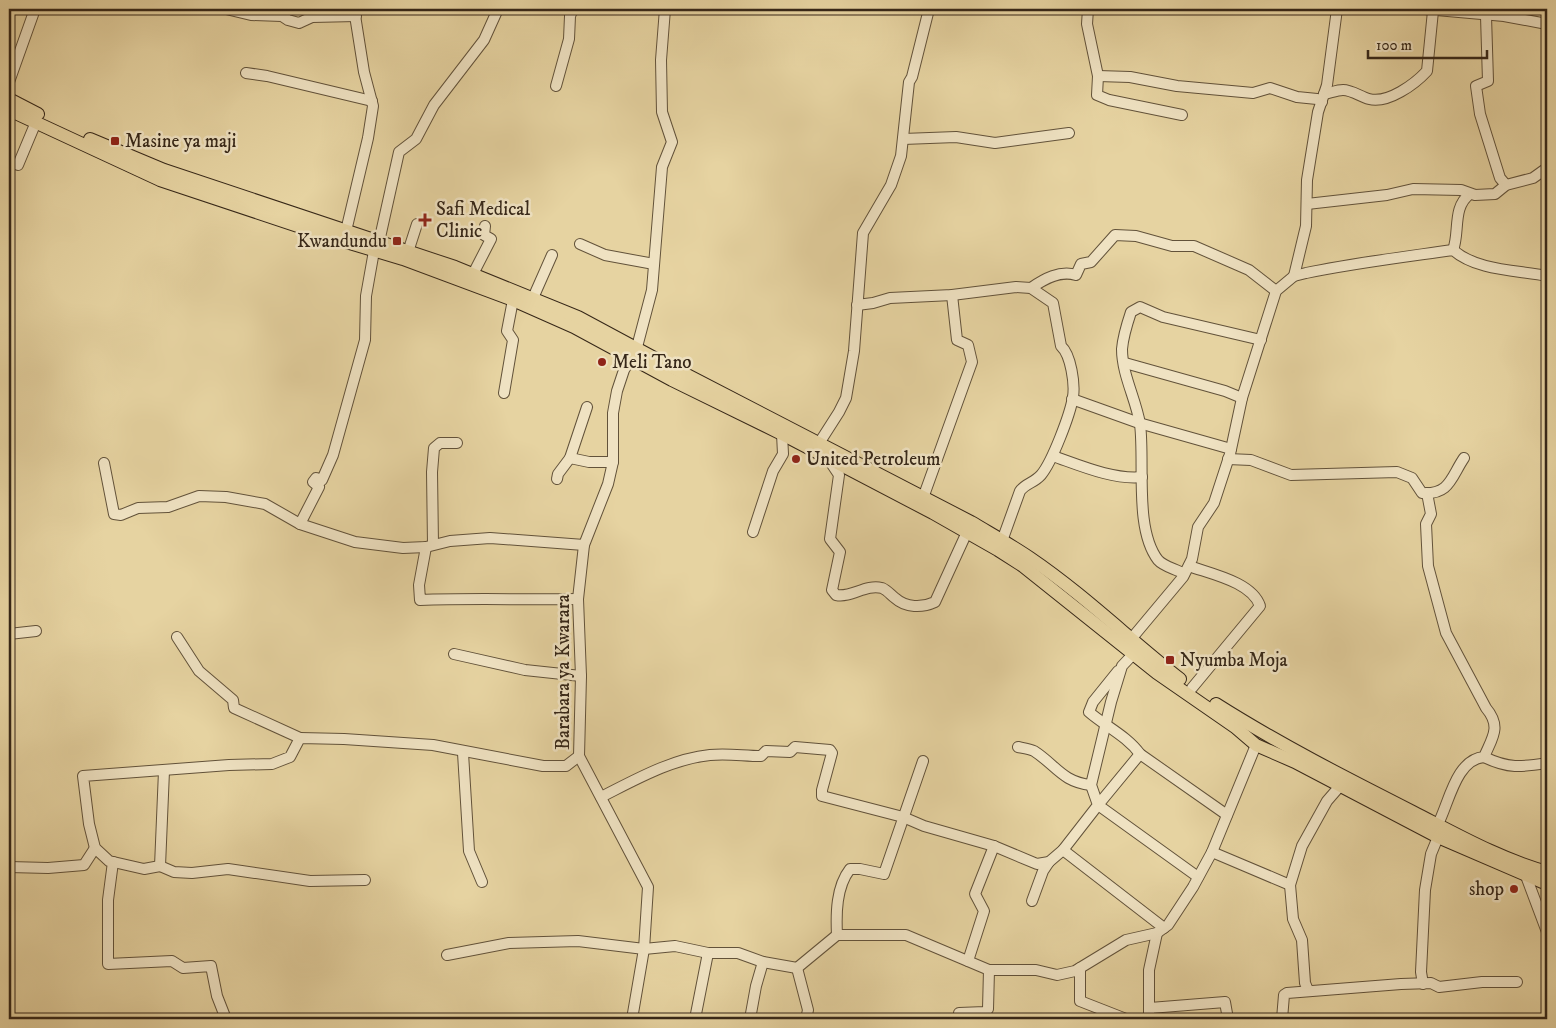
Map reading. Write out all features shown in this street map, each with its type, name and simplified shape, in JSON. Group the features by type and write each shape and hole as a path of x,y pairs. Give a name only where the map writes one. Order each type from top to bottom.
{"main road":[{"path":"9,99 90,139 147,163 346,231 403,259 512,300 556,313"},
{"path":"9,110 160,180 376,247 408,252 473,274 533,298 556,313 634,352 782,434 817,448 923,498 1030,557 1256,745 1295,762 1340,786 1527,871 1547,884"},
{"path":"634,352 658,360 817,448 828,460 967,532 1023,566 1192,688 1264,732 1438,831"},
{"path":"1527,871 1547,872"}],"street":[{"path":"9,82 35,9"},
{"path":"226,9 282,16 288,20 299,22 312,17 355,12 364,72 374,106 346,231"},
{"path":"300,524 319,487 313,482 316,478 322,480 333,455 365,340 366,296 399,152 416,139 434,105 484,40 498,9"},
{"path":"556,86 569,39 570,16 573,9"},
{"name":"Barabara ya Kwarara","path":"632,1019 644,949 648,887 579,756 581,676 578,598 584,546 605,493 612,462 612,413 617,391 634,352 652,290 662,167 672,142 662,112 661,60 665,9"},
{"path":"817,448 846,398 854,351 863,233 890,185 901,156 908,82 912,76 929,9"},
{"path":"1088,9 1087,24 1098,76 1097,95 1109,100 1182,115"},
{"path":"1294,276 1306,226 1307,180 1318,112 1323,98 1337,9"},
{"path":"1098,76 1130,77 1177,86 1253,93 1270,88 1297,97 1317,99 1344,90 1370,100 1384,99 1396,94 1427,71 1429,10 1547,24"},
{"path":"1486,16 1488,81 1476,86 1480,114 1500,178 1506,185"},
{"path":"246,73 267,76 372,101"},
{"path":"18,165 36,122"},
{"path":"903,139 956,137 995,143 1069,133"},
{"path":"1307,204 1387,195 1413,189 1461,190 1470,194 1495,194 1506,185 1533,178 1547,168"},
{"path":"1453,250 1461,206 1464,198 1470,194"},
{"path":"408,252 417,224"},
{"path":"473,274 491,239 484,235 485,226"},
{"path":"1031,288 1045,279 1060,274 1076,275 1080,264 1091,262 1115,235 1136,236 1172,246 1194,246 1249,270 1276,292"},
{"path":"580,244 604,255 654,264"},
{"path":"1453,250 1459,256 1497,268 1547,276"},
{"path":"1227,815 1140,754 1132,743 1105,726 1089,712 1089,707 1136,646 1187,570 1192,559 1198,527 1214,503 1228,460 1242,398 1276,292 1294,276 1379,260 1453,250"},
{"path":"533,298 552,255"},
{"path":"857,305 890,298 1016,287 1031,288 1053,302 1061,346 1066,351 1072,378 1072,399 1053,456 1041,475 1025,484 1020,491 1002,541"},
{"path":"923,498 972,362 968,345 957,340 952,294"},
{"path":"504,393 513,340 507,331 512,300"},
{"path":"1192,688 1260,606 1257,598 1237,584 1162,564 1153,551 1146,530 1139,423 1131,396 1123,339 1131,312 1136,308 1147,309 1163,317 1261,340"},
{"path":"1125,363 1225,391 1242,398"},
{"path":"1072,399 1139,423 1231,448"},
{"path":"557,479 558,474 570,458 587,406"},
{"path":"753,532 773,471 783,454 782,434"},
{"path":"457,443 440,443 434,448 429,545 419,585 420,600 479,600 494,598 522,601 578,598"},
{"path":"1053,456 1077,465 1131,478 1142,477"},
{"path":"570,458 589,462 612,462"},
{"path":"1228,460 1251,460 1291,475 1397,472 1412,478 1422,493 1432,494 1448,486 1464,458"},
{"path":"828,460 839,475 830,539 836,544 840,552 832,590 836,595 845,597 866,588 883,588 901,604 923,608 935,602 967,532"},
{"path":"104,463 114,514 121,515 138,508 168,507 199,496 226,497 264,504 300,524 354,542 403,548 490,538 584,546"},
{"path":"1427,494 1431,514 1426,524 1428,566 1446,633 1481,700 1491,714 1495,733 1484,757"},
{"path":"9,634 36,631"},
{"path":"177,637 199,671 233,700 234,708 300,738 344,738 433,745 543,766 566,766 579,756"},
{"path":"454,654 525,670 581,676"},
{"path":"1122,666 1091,785 1098,805 1198,877"},
{"path":"300,738 290,757 272,764 229,764 164,771 83,776 89,824 95,848 109,861 144,869 160,866 174,872 192,873 228,869 310,881 365,880"},
{"path":"1228,1019 1225,1002 1149,1016 1149,970 1161,931 1198,877 1212,852 1256,745"},
{"path":"601,797 643,776 678,762 708,755 760,756 766,751 790,752 795,747 830,750 832,753 822,796 903,817 924,826 994,846 1037,864 1049,862"},
{"path":"1018,747 1034,751 1064,777 1080,784 1091,785"},
{"path":"463,752 469,851 482,882"},
{"path":"1032,901 1043,871 1049,862 1062,850 1140,754"},
{"path":"1423,984 1421,966 1425,890 1431,854 1438,831 1464,768 1473,759 1484,757 1516,768 1547,763"},
{"path":"837,935 836,914 846,875 850,870 860,868 884,874 923,761"},
{"path":"160,866 164,771"},
{"path":"1308,990 1303,966 1302,940 1293,918 1290,885 1302,846 1327,801 1340,786"},
{"path":"968,961 984,911 975,894 994,846"},
{"path":"9,867 48,868 84,865 95,848"},
{"path":"1062,850 1161,931"},
{"path":"1212,852 1290,885"},
{"path":"113,862 108,900 108,964 172,961 183,968 211,966 217,996 226,1019"},
{"path":"1527,871 1547,932"},
{"path":"446,955 509,943 578,941 644,949 675,946 708,953 738,953 763,962 797,968 837,935 906,935 989,970 1036,970 1057,975 1080,968 1126,940 1161,931"},
{"path":"695,1019 708,953"},
{"path":"750,1019 763,962"},
{"path":"797,968 808,1010 806,1019"},
{"path":"1080,968 1080,1001 1126,1019"},
{"path":"959,1013 985,1012 988,1009 989,970"},
{"path":"1282,1019 1284,995 1302,994 1308,990 1431,983 1439,987 1482,982 1517,982"}],"place":[{"name":"Masine ya maji","path":"115,141"},
{"name":"Safi Medical Clinic","path":"425,220"},
{"name":"Kwandundu","path":"397,241"},
{"name":"Meli Tano","path":"602,362"},
{"name":"United Petroleum","path":"796,459"},
{"name":"Nyumba Moja","path":"1170,660"},
{"name":"shop","path":"1514,889"}]}
